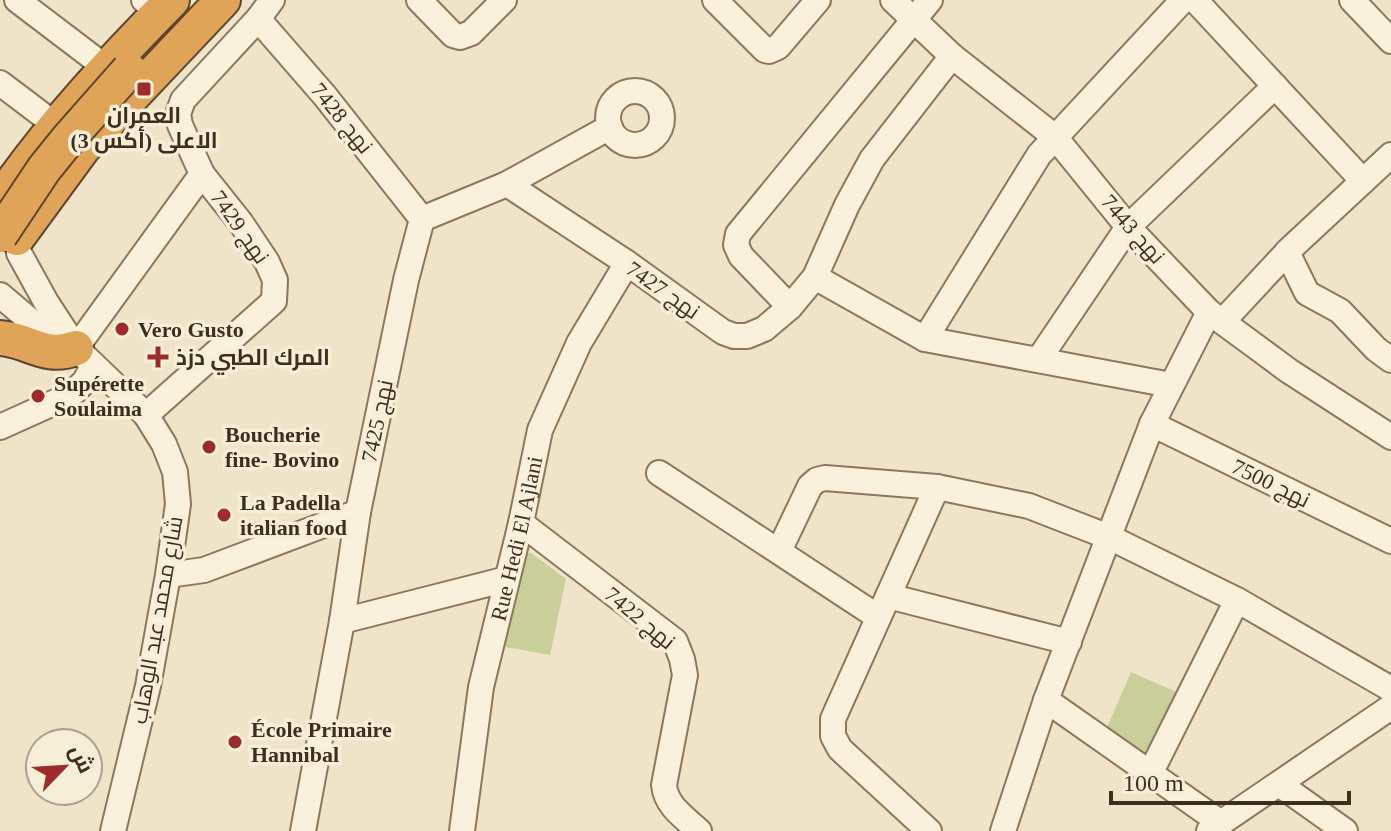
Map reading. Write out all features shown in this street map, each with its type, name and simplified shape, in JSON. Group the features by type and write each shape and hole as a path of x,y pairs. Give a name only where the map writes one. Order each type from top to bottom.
{"highway":[{"path":"9,235 21,202 60,148 152,0"},
{"path":"0,168 41,114 199,0"},
{"path":"9,235 83,148 223,0"},
{"path":"0,200 58,123 113,61"},
{"path":"0,338 46,352 85,357"}],"street":[{"path":"17,0 113,61"},
{"path":"419,0 453,35 460,37 471,33 504,0"},
{"path":"715,0 769,51 778,47 818,0"},
{"name":"نهج 7443","path":"893,0 952,56 1055,137 1128,227 1216,316 1289,371 1391,437"},
{"path":"790,307 741,256 736,245 738,234 930,0"},
{"path":"925,339 1039,155 1183,0"},
{"path":"1195,0 1363,181"},
{"path":"1352,0 1391,41"},
{"path":"0,427 71,395 85,381 85,357 202,174 180,125 178,114 183,100 265,10"},
{"name":"نهج 7428","path":"265,10 325,96 422,219"},
{"name":"نهج 7427","path":"507,184 627,263 723,332 747,336 764,329 790,307 815,277 847,205 872,159 952,56"},
{"path":"0,83 41,114"},
{"path":"1039,359 1128,227 1275,86"},
{"path":"422,219 507,184 610,127"},
{"path":"1003,831 1046,700 1152,424 1171,385 1216,316 1391,155"},
{"name":"نهج 7429","path":"146,415 274,301 275,280 267,262 202,174"},
{"name":"نهج 7425","path":"303,831 342,621 358,512 406,280 422,219"},
{"path":"0,283 14,268 9,235"},
{"path":"9,235 46,302 85,357"},
{"path":"1287,252 1307,293 1340,311 1386,348"},
{"name":"Rue Hedi El Ajlani","path":"462,831 481,687 540,430 579,343 627,263"},
{"path":"815,277 925,339 1171,385"},
{"path":"0,295 39,328 85,357"},
{"name":"شارع محمد عبد الوهاب","path":"85,357 146,415 164,444 175,472 178,504 148,686 113,831"},
{"name":"نهج 7500","path":"1152,424 1391,541"},
{"path":"659,473 779,551 883,606 1069,642"},
{"path":"779,551 810,486 825,478 937,487 1029,506 1109,537 1237,600 1391,689"},
{"path":"929,831 840,749 833,736 833,719 937,487"},
{"path":"168,575 204,570 358,512"},
{"name":"نهج 7422","path":"521,523 675,641 685,675 664,785 665,797 699,831"},
{"path":"342,621 507,579"},
{"path":"1151,772 1237,600"},
{"path":"1046,700 1151,772 1215,827 1391,707"},
{"path":"1279,784 1345,831"}],"green space":[{"path":"526,553 531,553 566,579 550,655 505,647"},
{"path":"1131,672 1183,695 1149,762 1105,732"}],"place":[{"name":"العمران الاعلى (أكس 3)","path":"144,89"},
{"name":"Vero Gusto","path":"122,329"},
{"name":"المرك الطبي دزذ","path":"158,357"},
{"name":"Supérette Soulaima","path":"38,396"},
{"name":"Boucherie fine- Bovino","path":"209,447"},
{"name":"La Padella italian food","path":"224,515"},
{"name":"École Primaire Hannibal","path":"235,742"}]}
